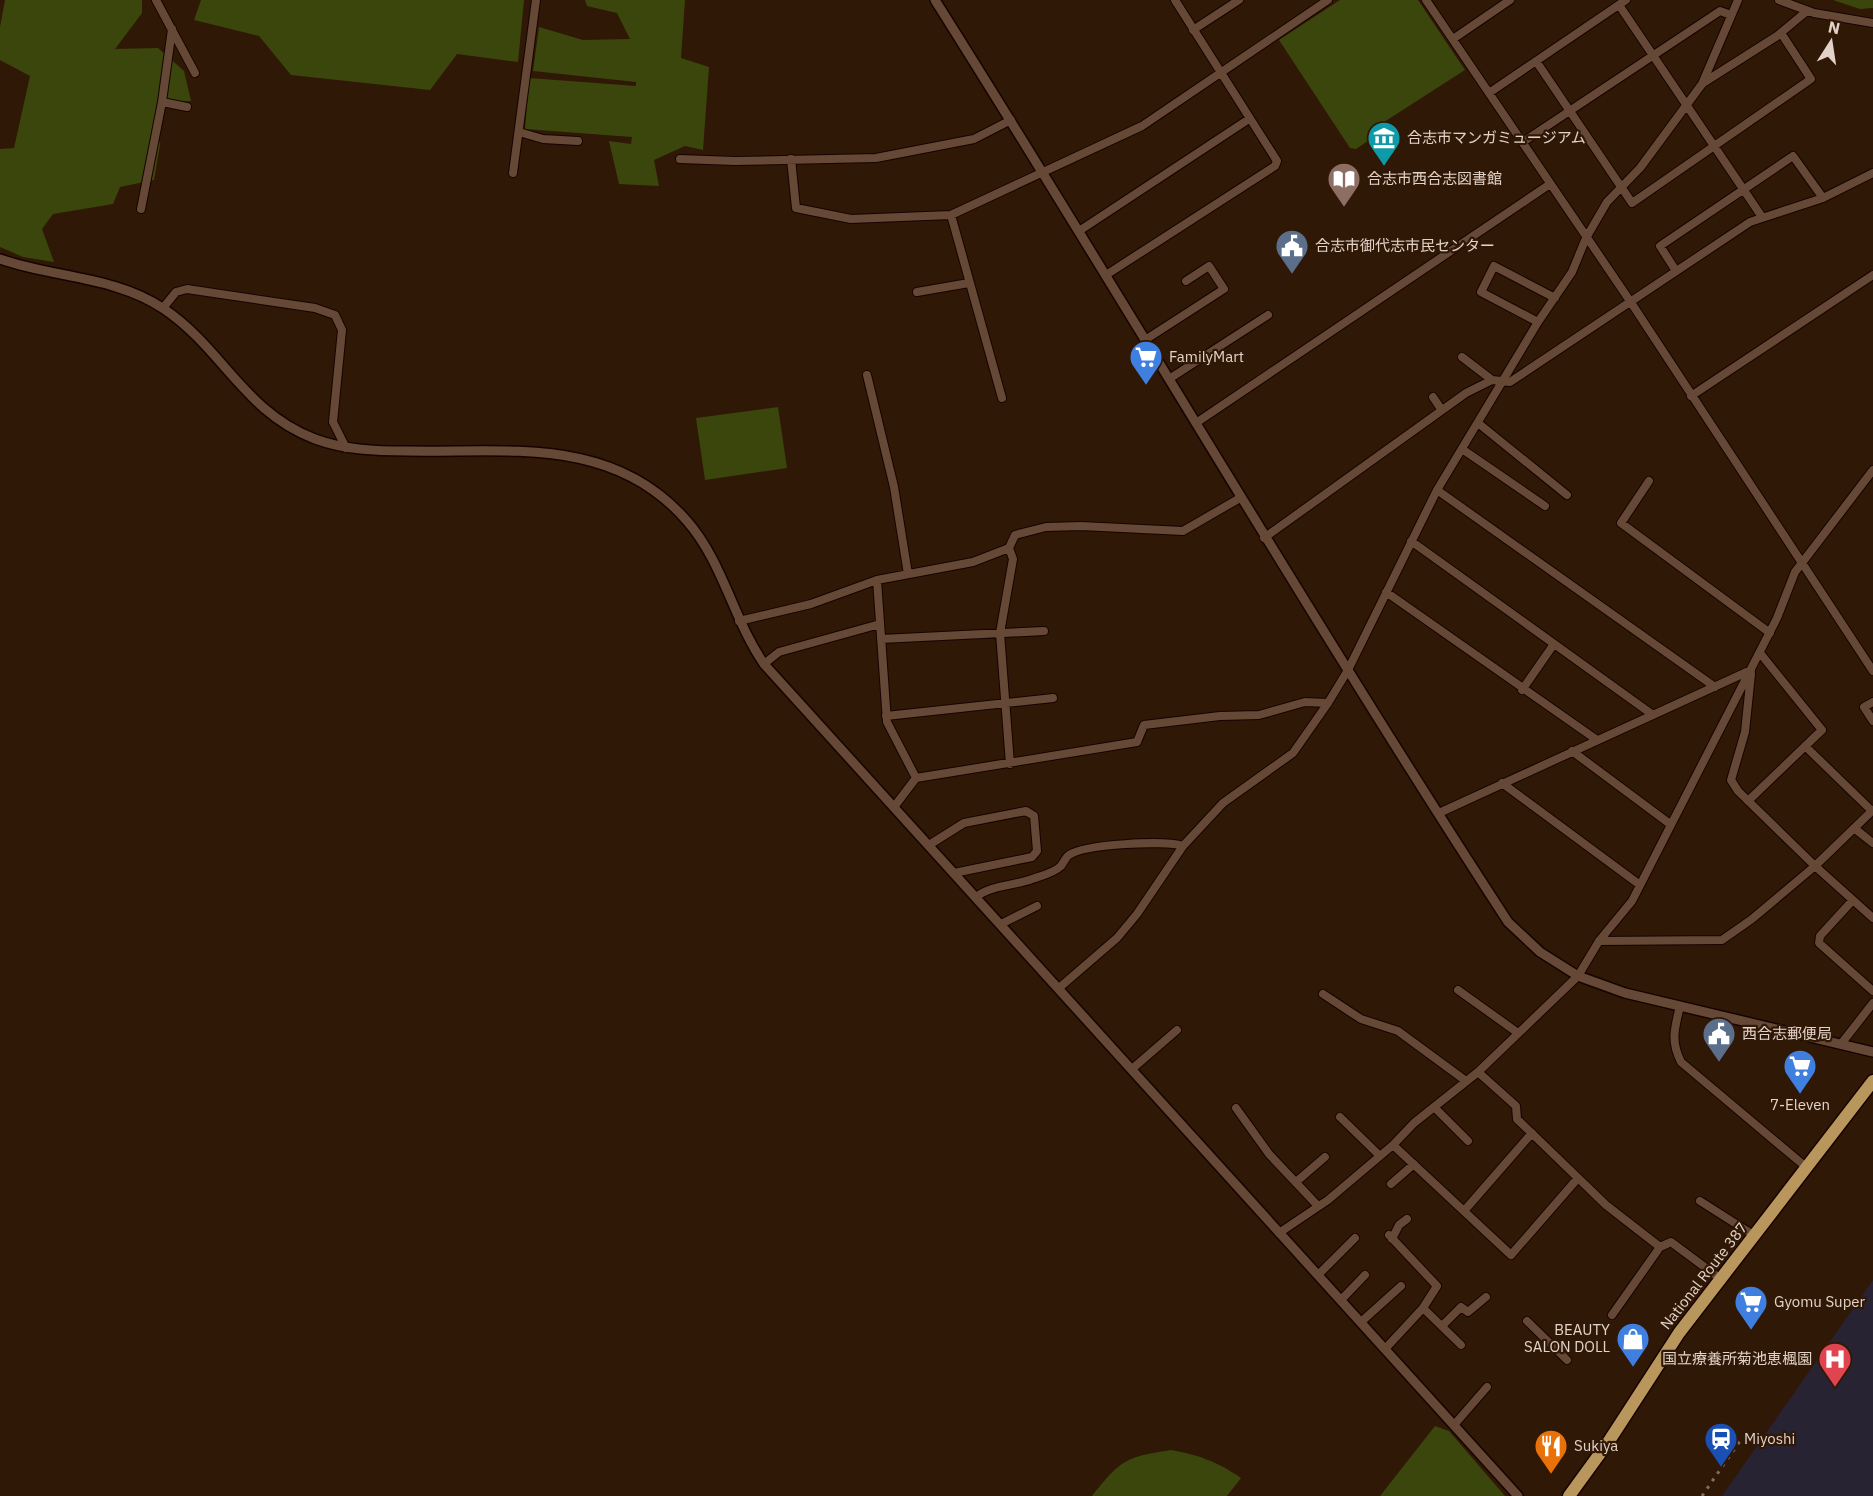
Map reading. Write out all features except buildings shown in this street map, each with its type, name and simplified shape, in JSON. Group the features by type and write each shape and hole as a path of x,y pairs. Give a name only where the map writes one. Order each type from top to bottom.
{"highway":[{"name":"National Route 387","path":"1569,1496 1609,1441 1679,1333 1873,1082"}],"street":[{"path":"156,0 195,73"},
{"path":"513,173 536,0"},
{"path":"935,0 1043,172 1264,538 1508,922 1540,952 1578,976 1624,993 1873,1052"},
{"path":"1106,276 1275,166 1277,161 1174,0"},
{"path":"1192,30 1239,0"},
{"path":"791,159 796,208 851,219 951,215 1142,126 1218,72 1328,0"},
{"path":"1426,0 1630,301 1873,670"},
{"path":"1453,39 1510,0"},
{"path":"1059,988 1117,938 1137,914 1183,846 1223,803 1293,753 1328,703 1348,669 1437,490 1538,322 1572,272 1586,238 1607,201 1640,168 1702,84 1738,0"},
{"path":"1779,0 1807,11 1873,23"},
{"path":"1489,93 1622,2 1654,55 1762,217"},
{"path":"1523,142 1720,11 1731,15"},
{"path":"1702,84 1781,33 1807,11"},
{"path":"141,209 162,102 172,29"},
{"path":"1536,61 1632,203 1811,79 1781,33"},
{"path":"162,102 187,107"},
{"path":"1079,231 1249,119"},
{"path":"680,159 887,156 974,139 1011,120"},
{"path":"519,132 543,138 578,141"},
{"path":"1676,271 1660,246 1793,156 1823,198"},
{"path":"1462,357 1492,380 1510,382 1750,222 1823,198 1873,173"},
{"path":"1196,423 1550,184"},
{"path":"951,215 1002,398"},
{"path":"0,259 44,272 113,285 163,308 185,325 244,392 268,413 304,434 346,448 376,451 548,452 599,461 648,487 685,518 703,540 739,621 764,664 1518,1496"},
{"path":"1145,340 1224,289 1209,266 1186,281"},
{"path":"1538,322 1480,292 1494,266 1554,298"},
{"path":"1691,396 1873,275"},
{"path":"917,292 969,284"},
{"path":"163,308 176,292 188,289 315,308 335,315 342,330 333,422 346,448"},
{"path":"1169,379 1268,315"},
{"path":"867,375 894,486 908,574"},
{"path":"1264,538 1441,409 1492,380"},
{"path":"1433,397 1441,409"},
{"path":"1478,423 1567,495"},
{"path":"1462,449 1545,506"},
{"path":"1279,1233 1318,1206 1394,1145 1434,1107 1478,1072 1578,976 1599,941 1632,901 1752,670 1795,572 1873,470"},
{"path":"1649,481 1621,523 1770,633"},
{"path":"1437,490 1715,687"},
{"path":"739,621 811,603 877,580 973,562 1009,548 1016,535 1046,527 1183,531 1240,498"},
{"path":"1411,541 1653,714"},
{"path":"1009,548 1013,559 1000,633 1010,764"},
{"path":"877,580 886,716 916,778"},
{"path":"1386,592 1522,690 1597,740"},
{"path":"764,664 779,652 880,624"},
{"path":"881,639 1044,632"},
{"path":"1522,690 1554,644"},
{"path":"1748,801 1822,730 1760,653"},
{"path":"1439,813 1752,670"},
{"path":"1752,670 1745,732 1731,780 1748,801 1852,901 1873,918"},
{"path":"886,716 1053,698"},
{"path":"894,807 916,778 1137,742 1144,725 1220,716 1259,716 1305,702 1328,703"},
{"path":"1873,702 1864,707 1873,721"},
{"path":"1599,941 1722,940 1752,919 1815,866 1872,811 1805,746"},
{"path":"1572,751 1670,824"},
{"path":"1502,783 1640,885"},
{"path":"929,845 964,823 1026,811 1034,816 1037,851 1032,857 954,873"},
{"path":"1854,828 1873,843"},
{"path":"976,897 984,890 1014,886 1046,875 1061,866 1068,855 1077,851 1117,844 1173,842 1183,846"},
{"path":"1852,901 1820,936 1819,943 1873,991"},
{"path":"1001,924 1037,906"},
{"path":"1458,990 1518,1033"},
{"path":"1323,994 1361,1018 1398,1031 1466,1081"},
{"path":"1841,1044 1873,1003"},
{"path":"1680,1006 1674,1032 1674,1048 1681,1062 1806,1167"},
{"path":"1132,1069 1177,1030"},
{"path":"1478,1072 1516,1106 1517,1119 1606,1205 1660,1247"},
{"path":"1434,1107 1468,1141"},
{"path":"1236,1108 1269,1154 1318,1206"},
{"path":"1340,1117 1380,1156"},
{"path":"1464,1211 1532,1133"},
{"path":"1394,1145 1511,1255 1578,1178"},
{"path":"1296,1182 1325,1157"},
{"path":"1391,1184 1414,1164"},
{"path":"1700,1201 1755,1236"},
{"path":"1385,1348 1423,1308 1437,1286 1390,1237 1407,1219"},
{"path":"1318,1275 1355,1238"},
{"path":"1612,1315 1660,1247 1671,1242 1722,1280"},
{"path":"1341,1300 1365,1275"},
{"path":"1361,1322 1401,1286"},
{"path":"1442,1326 1461,1307 1468,1312 1486,1298"},
{"path":"1423,1308 1461,1345"},
{"path":"1527,1321 1567,1360"},
{"path":"1454,1425 1487,1388"}],"shaded area":[{"name":"国立療養所菊池恵楓園","path":"1873,1280 1873,1496 1722,1496"}],"green space":[{"path":"5,0 142,0 142,13 115,49 158,48 184,71 191,101 163,103 155,114 160,145 154,180 120,187 113,204 53,214 42,229 54,262 23,257 0,247 0,149 14,148 30,76 0,60 0,27"},
{"path":"201,0 524,0 518,62 457,54 430,90 291,75 259,36 194,20"},
{"path":"585,0 685,0 681,58 709,67 703,150 685,146 654,160 659,186 619,184 609,141 631,144 632,137 525,129 529,78 636,86 636,82 533,71 539,27 583,40 630,39 617,13 587,6"},
{"path":"1340,0 1418,0 1465,70 1384,122 1387,128 1356,149 1350,148 1279,40"},
{"path":"1833,0 1873,0 1873,8 1860,9"},
{"path":"778,407 787,468 705,480 696,418"},
{"path":"1435,1426 1449,1431 1505,1496 1380,1496"},
{"path":"1171,1450 1208,1460 1241,1478 1227,1496 1092,1496 1125,1462 1143,1455"}],"railway":[{"path":"1702,1496 1742,1438"}],"place":[{"name":"合志市マンガミュージアム","path":"1384,167"},
{"name":"合志市西合志図書館","path":"1344,208"},
{"name":"合志市御代志市民センター","path":"1292,275"},
{"name":"FamilyMart","path":"1146,386"},
{"name":"西合志郵便局","path":"1719,1063"},
{"name":"7-Eleven","path":"1800,1095"},
{"name":"Gyomu Super","path":"1751,1331"},
{"name":"BEAUTY SALON DOLL","path":"1633,1368"},
{"name":"国立療養所菊池恵楓園","path":"1835,1388"},
{"name":"Miyoshi","path":"1721,1468"},
{"name":"Sukiya","path":"1551,1475"}]}
